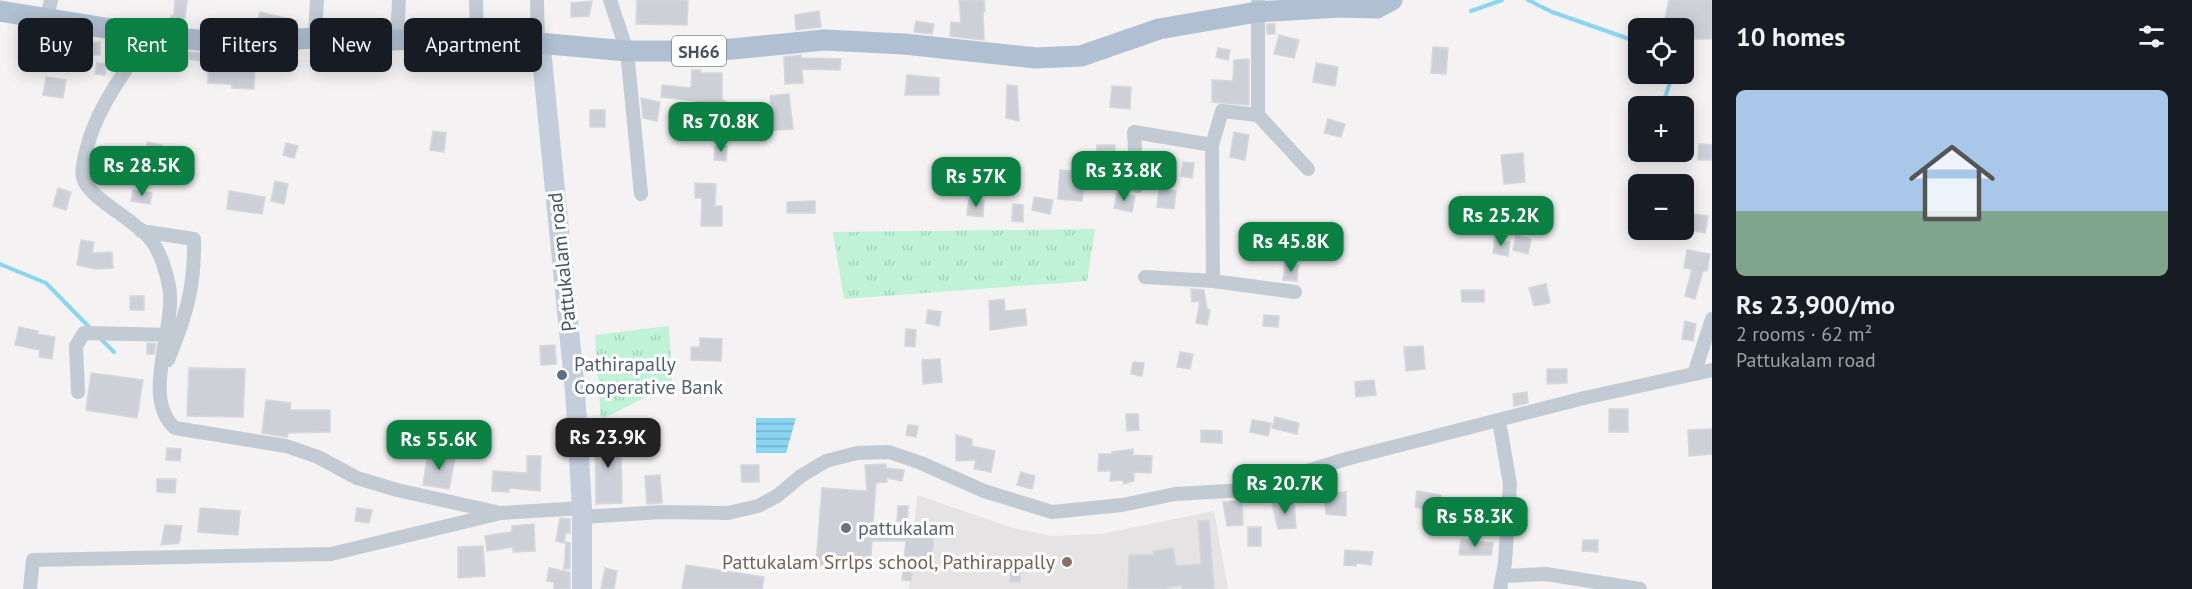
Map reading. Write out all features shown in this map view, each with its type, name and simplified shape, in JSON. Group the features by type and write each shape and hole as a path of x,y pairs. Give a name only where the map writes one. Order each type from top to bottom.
{"main road":[{"name":"SH66","path":"542,43 627,51 712,51 824,40 904,44 1036,58 1081,56 1160,29 1258,6 1377,8 1392,0"},
{"name":"SH66","path":"0,11 49,9 105,24"},
{"name":"SH66","path":"188,39 227,43 310,38"},
{"name":"SH66","path":"392,40 404,40"},
{"name":"Pattukalam road","path":"542,59 573,380 582,512 582,589"}],"street":[{"path":"316,18 317,0"},
{"path":"397,40 399,0"},
{"path":"476,0 476,18"},
{"path":"537,0 537,18"},
{"path":"610,0 627,51 641,194"},
{"path":"1258,6 1258,115"},
{"path":"125,72 101,109 91,130 83,162 83,178 91,191 151,240 160,258 169,286 171,304 172,335 160,378 161,398 169,423 175,428 286,446 318,457 357,478 397,490 501,513"},
{"path":"1213,281 1212,145 1222,111 1258,115 1308,169"},
{"path":"1137,186 1134,132 1212,145"},
{"path":"141,231 194,239 195,270 184,320 172,335"},
{"path":"1145,277 1213,281 1295,292"},
{"path":"1694,374 1712,319"},
{"path":"78,392 76,346 84,333 172,335"},
{"path":"30,589 33,560 332,554 501,513 728,513 758,506 826,461 857,453 889,452 921,463 984,491 1052,512 1122,505 1175,494 1245,490 1346,459 1584,398 1712,370"},
{"path":"1499,421 1510,484 1502,582 1546,574 1640,589"}],"shaded area":[{"name":"Pattukalam Srrlps school, Pathirappally","path":"917,495 1013,528 1051,536 1102,534 1214,511 1228,589 909,589"}],"green space":[{"path":"1095,229 1087,281 844,299 833,232"},
{"path":"669,326 672,383 601,420 595,335"}],"water":[{"path":"756,418 796,418 786,453 756,453"}],"building":[{"path":"175,0 187,0 185,18 171,18 174,16"},
{"path":"637,0 688,0 687,25 636,24"},
{"path":"959,0 984,0 984,40 950,36 951,22 961,23"},
{"path":"1669,0 1712,0 1712,39 1694,39 1694,18 1665,18"},
{"path":"592,1 589,16 571,17 571,3"},
{"path":"819,11 821,27 796,30 795,15"},
{"path":"260,12 285,18 258,18"},
{"path":"916,21 934,24 932,34 914,32"},
{"path":"1267,24 1275,24 1275,34 1267,34"},
{"path":"1279,35 1299,40 1294,58 1274,54"},
{"path":"93,42 100,42 100,55 93,55"},
{"path":"1433,47 1448,48 1446,74 1431,73"},
{"path":"1218,48 1230,50 1228,60 1216,57"},
{"path":"188,52 200,53 200,61 188,59"},
{"path":"801,55 801,58 841,59 840,70 802,69 803,83 785,84 784,57"},
{"path":"1249,59 1249,105 1212,102 1212,80 1233,81 1234,60"},
{"path":"97,63 105,64 105,75 95,74"},
{"path":"1316,63 1338,67 1335,86 1313,82"},
{"path":"692,70 701,70 701,73 722,73 722,100 725,101 723,118 694,114 696,101 661,97 662,85 691,88"},
{"path":"208,72 255,72 254,89 232,88 232,84 208,83"},
{"path":"907,75 939,78 939,95 905,95"},
{"path":"46,77 66,80 63,98 43,95"},
{"path":"1007,85 1017,86 1019,121 1006,118"},
{"path":"1112,86 1131,87 1130,109 1110,107"},
{"path":"789,94 793,129 765,131 747,129 748,112 771,113 770,96"},
{"path":"641,98 660,102 657,121 643,118"},
{"path":"590,110 605,110 605,127 590,127"},
{"path":"731,117 747,123 742,136 727,130"},
{"path":"1328,119 1345,124 1341,137 1324,133"},
{"path":"433,131 446,133 444,152 430,150"},
{"path":"1234,132 1249,135 1245,160 1230,157"},
{"path":"147,142 162,145 160,162 145,161"},
{"path":"286,143 298,146 294,158 283,155"},
{"path":"1699,144 1712,145 1712,160 1698,160"},
{"path":"1097,145 1115,145 1115,168 1096,169"},
{"path":"715,146 727,146 726,161 714,160"},
{"path":"1523,153 1525,182 1504,184 1501,155"},
{"path":"1183,162 1194,163 1192,178 1181,176"},
{"path":"1060,170 1081,172 1079,188 1083,188 1082,201 1058,199"},
{"path":"275,181 288,184 284,204 271,201"},
{"path":"695,183 716,184 715,206 722,206 722,226 701,226 702,198 695,198"},
{"path":"58,188 71,192 66,210 53,206"},
{"path":"1159,189 1176,191 1174,209 1157,207"},
{"path":"133,190 152,193 150,204 131,201"},
{"path":"229,191 265,197 262,214 227,209"},
{"path":"1117,192 1135,196 1132,212 1114,208"},
{"path":"1034,197 1053,200 1050,214 1032,210"},
{"path":"969,199 984,200 983,217 967,215"},
{"path":"815,201 815,213 787,213 787,202"},
{"path":"1013,204 1023,205 1023,222 1012,221"},
{"path":"1694,214 1708,216 1705,233 1694,231"},
{"path":"1516,235 1531,239 1528,254 1513,250"},
{"path":"1495,239 1510,242 1508,256 1493,253"},
{"path":"81,240 94,242 92,253 112,252 113,268 96,269 77,265"},
{"path":"1687,250 1710,254 1707,271 1703,271 1695,299 1685,296 1692,269 1684,268"},
{"path":"1285,264 1298,265 1297,281 1283,280"},
{"path":"1546,284 1550,303 1534,306 1529,288"},
{"path":"1191,289 1204,290 1207,309 1210,310 1207,325 1196,323 1200,301 1192,302"},
{"path":"1461,290 1484,290 1484,302 1462,302"},
{"path":"130,296 144,296 144,310 130,310"},
{"path":"1004,299 1005,311 1025,309 1027,325 990,330 989,301"},
{"path":"928,310 941,312 939,326 926,323"},
{"path":"1264,315 1279,316 1278,327 1263,326"},
{"path":"1685,321 1696,324 1693,341 1682,339"},
{"path":"19,327 38,331 37,334 55,337 52,359 39,357 40,350 15,345"},
{"path":"906,329 916,330 915,347 905,346"},
{"path":"700,338 722,339 721,361 691,360 691,347 700,347"},
{"path":"147,343 156,344 154,354 147,354"},
{"path":"555,345 556,364 541,365 540,346"},
{"path":"1423,346 1425,369 1406,371 1404,347"},
{"path":"1180,352 1193,354 1190,369 1177,367"},
{"path":"940,359 942,382 923,384 922,360"},
{"path":"1133,362 1144,363 1142,376 1131,374"},
{"path":"189,368 245,369 243,417 187,416"},
{"path":"1547,369 1567,369 1567,383 1547,384"},
{"path":"91,373 143,380 137,418 86,410"},
{"path":"1374,380 1376,395 1356,397 1355,382"},
{"path":"1527,392 1528,403 1514,406 1513,394"},
{"path":"266,400 291,403 290,410 330,410 330,432 288,433 287,437 262,433"},
{"path":"1609,409 1628,409 1628,432 1609,432"},
{"path":"1126,414 1138,414 1139,430 1127,431"},
{"path":"1275,417 1299,423 1297,434 1272,428"},
{"path":"1252,420 1271,423 1268,436 1250,432"},
{"path":"908,425 918,426 916,437 906,435"},
{"path":"1712,429 1712,454 1689,456 1688,430"},
{"path":"1201,430 1222,431 1222,443 1201,442"},
{"path":"621,434 622,503 596,504 595,435"},
{"path":"956,435 972,439 972,446 995,451 991,472 974,469 976,460 956,461"},
{"path":"167,448 181,449 180,461 166,460"},
{"path":"1133,449 1133,455 1152,456 1151,473 1134,472 1134,481 1124,484 1123,480 1110,481 1111,471 1098,471 1099,454 1112,454 1112,452"},
{"path":"428,451 455,458 449,489 423,485"},
{"path":"527,456 541,456 540,491 509,488 509,492 492,491 493,471 527,473"},
{"name":"pattukalam","path":"886,464 886,468 904,470 902,481 887,478 887,482 876,483 873,523 897,524 898,506 908,506 907,536 934,536 931,567 913,565 911,581 902,580 906,541 872,541 870,569 816,565 822,488 867,491 865,465"},
{"path":"741,465 759,465 759,482 742,482"},
{"path":"1021,472 1035,476 1032,489 1017,485"},
{"path":"660,475 662,503 647,504 645,476"},
{"path":"157,479 176,479 175,493 157,492"},
{"path":"1417,491 1441,495 1438,511 1415,507"},
{"path":"1346,492 1346,516 1326,514 1324,494"},
{"path":"1242,501 1243,525 1227,526 1223,502"},
{"path":"1294,501 1296,528 1278,529 1272,503"},
{"path":"200,508 240,511 238,535 198,532"},
{"path":"357,508 372,510 369,523 355,521"},
{"path":"560,518 570,519 570,533 566,533 564,543 556,541"},
{"path":"1209,520 1214,589 1182,589 1182,585 1162,589 1128,589 1129,555 1154,555 1153,551 1173,548 1176,566 1201,564 1198,521"},
{"path":"534,524 535,551 513,552 513,547 487,551 485,536 512,532 512,526"},
{"path":"165,525 182,526 179,543 161,545"},
{"path":"1248,527 1261,527 1261,546 1248,546"},
{"path":"1461,539 1493,543 1491,555 1459,555"},
{"path":"1583,540 1598,540 1598,552 1582,551"},
{"path":"566,542 570,543 570,569 564,569"},
{"path":"483,546 485,576 458,578 458,547"},
{"path":"1345,550 1373,552 1371,565 1356,563 1356,566 1344,565"},
{"path":"686,565 764,577 762,589 682,589"},
{"path":"1011,565 1021,565 1020,582 1010,582"},
{"path":"549,568 570,572 570,589 554,589 554,582 547,581"},
{"path":"605,568 617,571 614,589 601,589"}],"waterway":[{"path":"1471,11 1502,0"},
{"path":"1528,0 1552,12 1628,39"},
{"path":"1665,96 1670,84"},
{"path":"0,264 46,283 90,328"},
{"path":"100,338 114,352"}],"place":[{"name":"Pathirapally Cooperative Bank","path":"562,375"},
{"name":"pattukalam","path":"846,528"},
{"name":"Pattukalam Srrlps school, Pathirappally","path":"1067,562"}]}
